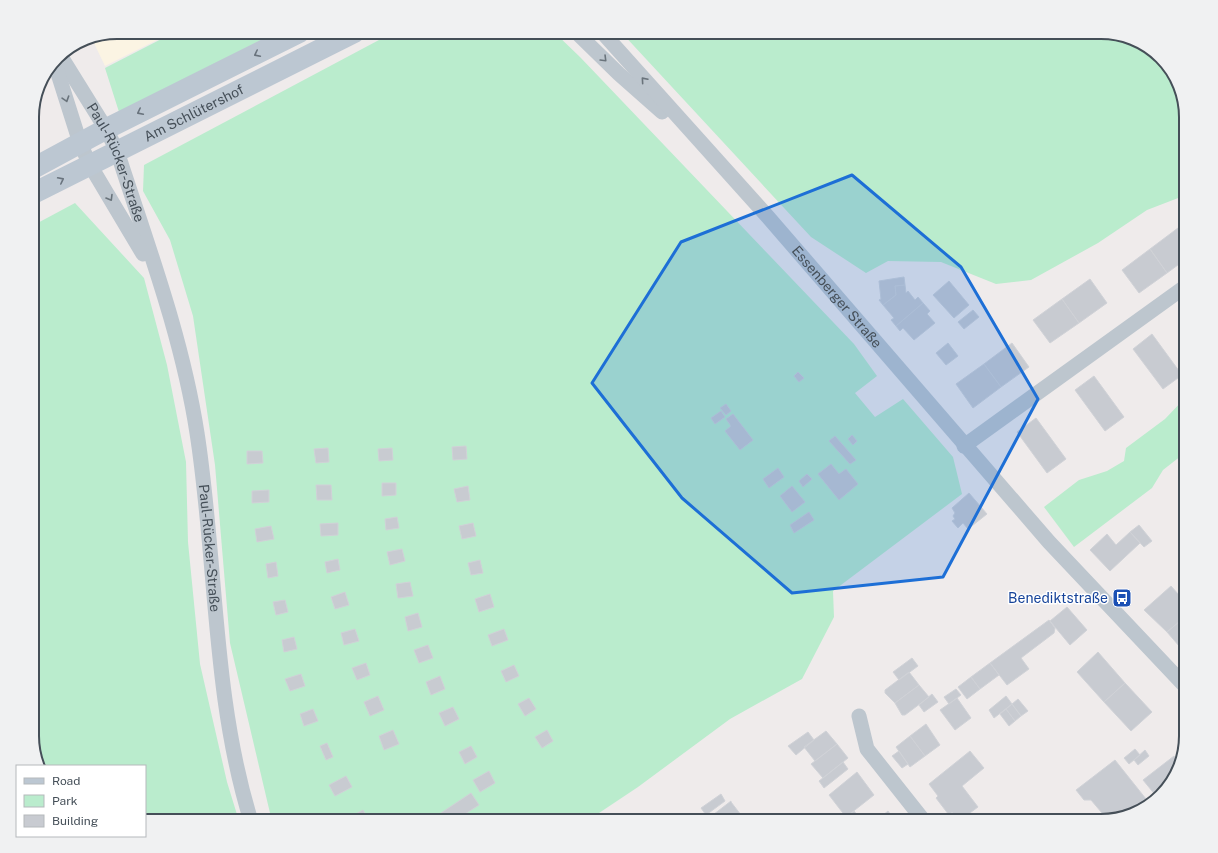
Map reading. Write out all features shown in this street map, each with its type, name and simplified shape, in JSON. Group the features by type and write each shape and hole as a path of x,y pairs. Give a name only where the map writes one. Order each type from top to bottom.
{"street":[{"name":"Am Schlütershof","path":"39,165 106,129 286,39"},
{"name":"Am Schlütershof","path":"39,190 341,39"},
{"name":"Essenberger Straße","path":"583,39 619,74 707,151"},
{"name":"Essenberger Straße","path":"608,39 707,151 768,217 964,446 1049,542 1179,680"},
{"name":"Paul-Rücker-Straße","path":"63,60 106,129 117,151 169,311 184,366 197,432 222,676 239,782 249,814"},
{"name":"Paul-Rücker-Straße","path":"56,68 80,143 90,165 157,277"},
{"path":"964,446 1179,291"},
{"path":"859,716 867,749 918,814"}],"highlighted area":[{"path":"852,175 961,267 1038,399 943,577 792,593 682,498 592,383 681,242"}],"shaded area":[{"path":"116,39 159,39 105,66 94,43"}],"green space":[{"path":"161,39 263,39 119,112 105,68"},
{"path":"381,39 561,39 854,344 877,376 855,393 875,417 903,399 953,457 962,494 833,591 834,617 802,679 730,719 638,787 598,814 270,814 230,643 215,465 193,316 170,240 143,191 144,165"},
{"path":"627,39 1102,39 1126,43 1145,52 1160,65 1173,87 1179,116 1179,198 1147,210 1098,243 1031,280 996,284 941,262 888,261 866,273 811,237"},
{"path":"75,203 144,278 167,365 186,462 188,542 200,664 227,782 237,814 146,814 146,765 45,765 39,742 39,222"},
{"path":"1179,404 1179,457 1163,470 1152,488 1074,547 1044,507 1079,480 1107,471 1124,461 1126,448 1165,419"}],"building":[{"path":"1178,228 1179,229 1179,264 1167,273 1150,249"},
{"path":"1150,249 1167,273 1139,293 1122,270"},
{"path":"904,277 905,285 895,286 896,295 883,305 879,300 881,299 879,281"},
{"path":"1090,279 1107,303 1079,323 1062,299"},
{"path":"949,281 969,305 954,318 933,295"},
{"path":"905,285 906,293 908,291 915,300 918,297 923,303 896,326 891,320 894,318 883,305 896,295 895,286"},
{"path":"1062,299 1079,323 1050,343 1033,320"},
{"path":"923,303 930,311 927,314 935,323 914,340 903,328 900,331 896,326"},
{"path":"973,310 979,317 964,329 958,322"},
{"path":"1152,334 1179,371 1179,377 1163,389 1133,349"},
{"path":"948,343 958,356 946,365 936,353"},
{"path":"1012,343 1029,367 1001,387 984,364"},
{"path":"984,364 1001,387 973,408 956,384"},
{"path":"798,372 804,378 799,382 794,376"},
{"path":"1094,376 1124,417 1105,431 1075,390"},
{"path":"726,404 731,411 726,415 720,408"},
{"path":"721,411 725,417 715,424 711,418"},
{"path":"733,414 753,440 740,450 725,431 731,426 726,419"},
{"path":"1036,418 1066,459 1047,473 1017,432"},
{"path":"852,435 857,441 853,445 848,439"},
{"path":"835,436 856,460 850,464 829,441"},
{"path":"466,446 467,459 453,460 452,447"},
{"path":"328,448 329,462 316,463 314,449"},
{"path":"392,448 393,460 379,461 378,449"},
{"path":"247,451 262,451 263,463 247,464"},
{"path":"831,464 839,474 846,469 858,484 839,500 818,474"},
{"path":"778,468 784,477 769,488 763,479"},
{"path":"807,474 812,479 803,487 799,481"},
{"path":"382,483 396,483 396,495 382,496"},
{"path":"316,485 331,485 332,500 317,500"},
{"path":"468,486 470,500 457,502 454,489"},
{"path":"792,486 805,502 792,512 780,496"},
{"path":"269,490 269,502 252,503 252,491"},
{"path":"969,493 987,514 968,529 963,523 958,528 952,521 955,519 953,516 955,513 952,508"},
{"path":"809,512 814,520 794,533 790,525"},
{"path":"397,517 399,528 386,530 385,519"},
{"path":"338,523 338,535 321,536 320,524"},
{"path":"473,523 476,536 462,539 459,526"},
{"path":"1139,525 1152,541 1144,547 1130,532"},
{"path":"271,526 274,539 257,542 255,529"},
{"path":"1130,532 1140,543 1110,571 1090,550 1107,534 1116,545"},
{"path":"402,549 405,561 390,565 387,552"},
{"path":"338,559 340,570 327,573 325,562"},
{"path":"480,560 483,573 471,575 468,563"},
{"path":"276,562 278,576 268,578 266,564"},
{"path":"410,582 413,596 398,598 396,584"},
{"path":"1171,586 1179,595 1179,622 1167,632 1144,610"},
{"path":"345,592 349,605 335,609 331,597"},
{"path":"490,594 494,607 479,612 475,599"},
{"path":"285,600 288,612 276,615 273,602"},
{"path":"1067,607 1087,630 1070,645 1050,621"},
{"path":"418,613 422,627 408,631 405,617"},
{"path":"1049,620 1055,628 1054,633 1021,658 1029,669 1007,685 990,663"},
{"path":"1179,622 1179,646 1167,632"},
{"path":"355,629 359,641 344,645 341,633"},
{"path":"504,629 508,640 492,646 488,635"},
{"path":"294,637 297,649 284,652 282,640"},
{"path":"428,645 433,658 419,663 414,650"},
{"path":"1098,652 1125,683 1104,702 1077,672"},
{"path":"912,658 918,666 899,680 893,672"},
{"path":"366,663 370,675 357,680 352,668"},
{"path":"990,663 999,675 980,689 971,677"},
{"path":"514,665 519,676 506,682 501,671"},
{"path":"909,672 919,685 895,703 885,693 885,690"},
{"path":"301,674 305,686 290,691 285,679"},
{"path":"440,676 445,689 431,695 426,682"},
{"path":"971,677 980,689 967,699 958,687"},
{"path":"1125,683 1152,712 1131,731 1104,702"},
{"path":"919,685 929,697 905,715 902,715 895,703"},
{"path":"956,689 961,695 949,704 944,697"},
{"path":"932,694 938,702 924,712 919,705"},
{"path":"378,696 384,710 370,716 364,702"},
{"path":"1006,696 1012,704 994,718 989,710"},
{"path":"529,698 536,709 525,716 518,704"},
{"path":"957,698 971,718 955,730 940,710"},
{"path":"1018,699 1028,711 1021,716 1012,704"},
{"path":"1012,704 1021,716 1015,721 1006,709"},
{"path":"453,707 459,719 445,726 439,713"},
{"path":"313,709 318,721 304,726 300,714"},
{"path":"1006,709 1015,721 1009,726 1000,714"},
{"path":"926,724 940,745 925,756 910,736"},
{"path":"393,730 399,744 384,750 379,736"},
{"path":"547,730 553,741 542,748 535,737"},
{"path":"826,731 837,744 815,761 804,747"},
{"path":"808,732 814,740 796,755 788,746"},
{"path":"910,736 925,756 910,767 896,747"},
{"path":"327,743 333,757 326,760 320,746"},
{"path":"837,744 848,758 823,778 811,764"},
{"path":"471,746 477,757 465,764 459,752"},
{"path":"1135,749 1140,755 1129,764 1124,758"},
{"path":"1145,750 1149,756 1138,765 1134,760"},
{"path":"899,751 908,764 902,768 892,756"},
{"path":"970,751 984,768 962,786 978,807 968,814 954,814 952,812 948,814 936,798 938,796 929,784"},
{"path":"1174,756 1176,758 1166,780 1154,794 1143,780"},
{"path":"1115,760 1147,800 1140,804 1122,811 1101,814 1102,813 1091,800 1084,800 1076,790"},
{"path":"843,762 848,769 824,788 819,781"},
{"path":"489,771 495,783 480,792 473,780"},
{"path":"857,772 874,795 850,814 844,814 829,795"},
{"path":"346,776 352,787 335,796 329,785"},
{"path":"471,793 479,805 465,814 440,814"},
{"path":"721,794 725,801 707,814 705,814 701,808"},
{"path":"731,801 740,814 714,814"},
{"path":"363,810 365,814 356,814"}],"place":[{"name":"Benediktstraße","path":"1122,598"}]}
